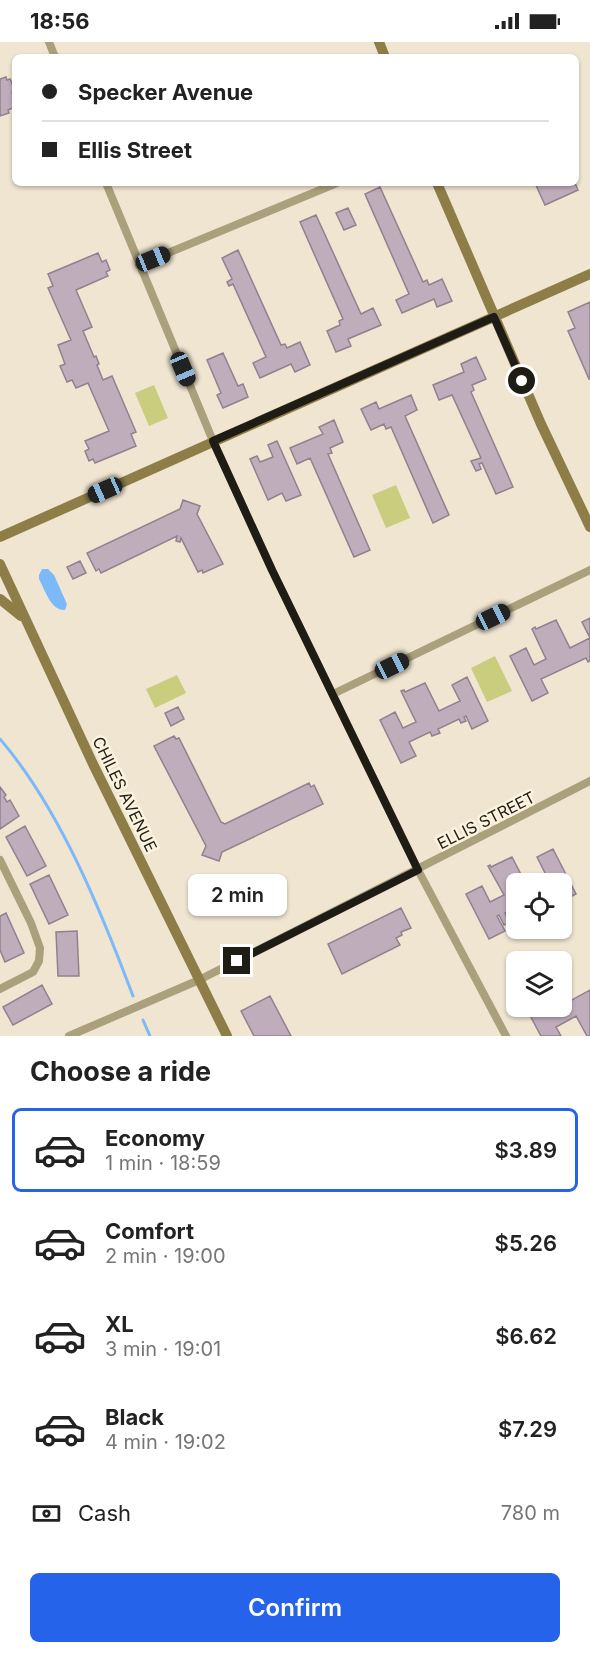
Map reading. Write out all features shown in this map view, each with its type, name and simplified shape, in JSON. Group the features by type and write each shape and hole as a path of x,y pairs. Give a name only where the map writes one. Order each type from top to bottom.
{"street":[{"path":"107,186 213,441 272,570 418,870 506,1036"},
{"path":"139,265 330,186"},
{"path":"438,186 541,424 590,527"},
{"path":"0,537 590,274"},
{"name":"CHILES AVENUE","path":"0,564 98,774 227,1036"},
{"path":"333,694 590,570"},
{"path":"0,599 20,614 27,623"},
{"name":"ELLIS STREET","path":"69,1036 199,980 590,781"},
{"path":"0,860 31,923 40,948 39,961 33,972 0,989"}],"green space":[{"path":"154,385 168,418 149,426 135,393"},
{"path":"396,485 410,518 386,528 372,495"},
{"path":"495,656 512,691 487,702 471,668"},
{"path":"177,675 186,693 155,708 146,689"}],"water":[{"path":"42,569 48,569 54,575 67,604 65,610 56,607 49,599 39,579"}],"building":[{"path":"6,77 12,84 12,108 8,110 9,113 0,116 0,79"},
{"path":"536,186 576,186 578,190 545,205"},
{"path":"380,187 423,282 427,280 429,285 442,279 452,301 437,307 434,299 402,313 396,300 409,294 365,194"},
{"path":"348,208 356,225 344,230 336,213"},
{"path":"316,215 361,314 373,308 381,325 348,339 351,346 336,352 327,331 340,325 339,321 343,319 300,222"},
{"path":"238,250 281,345 285,344 287,348 300,342 310,365 295,372 291,364 260,378 253,363 266,357 233,284 229,286 227,282 232,279 222,258"},
{"path":"98,253 102,262 106,260 110,270 106,272 108,276 76,290 92,327 83,331 94,357 96,356 103,380 112,376 136,432 131,434 136,446 95,463 93,459 89,461 85,451 89,449 85,441 109,431 88,383 76,388 72,380 67,382 60,366 65,364 58,345 71,340 48,288 53,286 48,274"},
{"path":"590,302 589,379 568,331 575,328 568,312"},
{"path":"223,353 238,386 243,384 248,397 223,408 217,395 221,393 207,360"},
{"path":"476,357 486,379 472,385 474,390 471,392 513,487 496,494 482,463 479,464 481,469 476,471 471,461 481,458 452,395 439,400 433,385 464,372 461,364"},
{"path":"411,395 417,410 405,416 449,515 433,523 391,427 386,429 384,424 371,430 361,409 376,402 379,409"},
{"path":"334,420 343,442 330,448 332,453 328,454 370,550 354,557 310,458 297,464 290,448 323,434 319,427"},
{"path":"277,441 301,495 286,501 282,493 268,500 250,459 257,456 260,462 273,457 268,445"},
{"path":"183,500 200,506 197,514 223,564 203,573 202,570 198,572 181,538 180,542 176,541 177,536 101,573 99,569 96,571 87,553 180,509"},
{"path":"80,561 86,573 73,579 67,567"},
{"path":"590,618 590,638 582,622"},
{"path":"556,620 570,648 590,638 590,661 588,662 586,658 541,679 548,693 532,701 510,656 526,648 534,665 546,659 532,629"},
{"path":"467,677 488,721 472,729 466,716 464,717 466,721 461,723 459,719 438,729 440,733 432,736 430,732 409,742 416,756 401,763 380,720 395,712 403,728 416,722 401,691 405,692 425,683 439,711 460,701 452,685"},
{"path":"178,707 184,719 171,726 165,713"},
{"path":"174,736 176,739 179,738 221,822 225,824 309,783 311,787 314,785 323,804 222,852 219,861 202,855 206,846 154,746"},
{"path":"0,787 6,795 4,797 7,802 10,800 19,816 0,829"},
{"path":"25,826 46,866 27,876 6,837"},
{"path":"553,849 565,873 545,873 537,857"},
{"path":"512,857 520,873 506,873 506,924 504,925 499,915 497,916 505,931 489,939 466,894 482,886 490,902 504,895 488,866 491,867"},
{"path":"49,875 68,915 49,924 30,884"},
{"path":"401,908 411,928 401,932 402,935 396,938 400,945 342,974 328,944"},
{"path":"6,913 24,953 5,962 0,950 0,916"},
{"path":"77,931 79,976 58,976 56,932"},
{"path":"42,985 52,1004 13,1025 3,1007"},
{"path":"590,990 590,1036 587,1036 576,1016 556,1027 561,1036 541,1036 531,1017 572,1017 572,1000"},
{"path":"270,996 291,1036 254,1036 241,1011"}],"waterway":[{"path":"0,739 22,767 60,829 93,896 133,996"},
{"path":"143,1020 150,1036"}],"route":[{"path":"237,961 418,870 272,570 213,441 494,317 522,381"}]}
